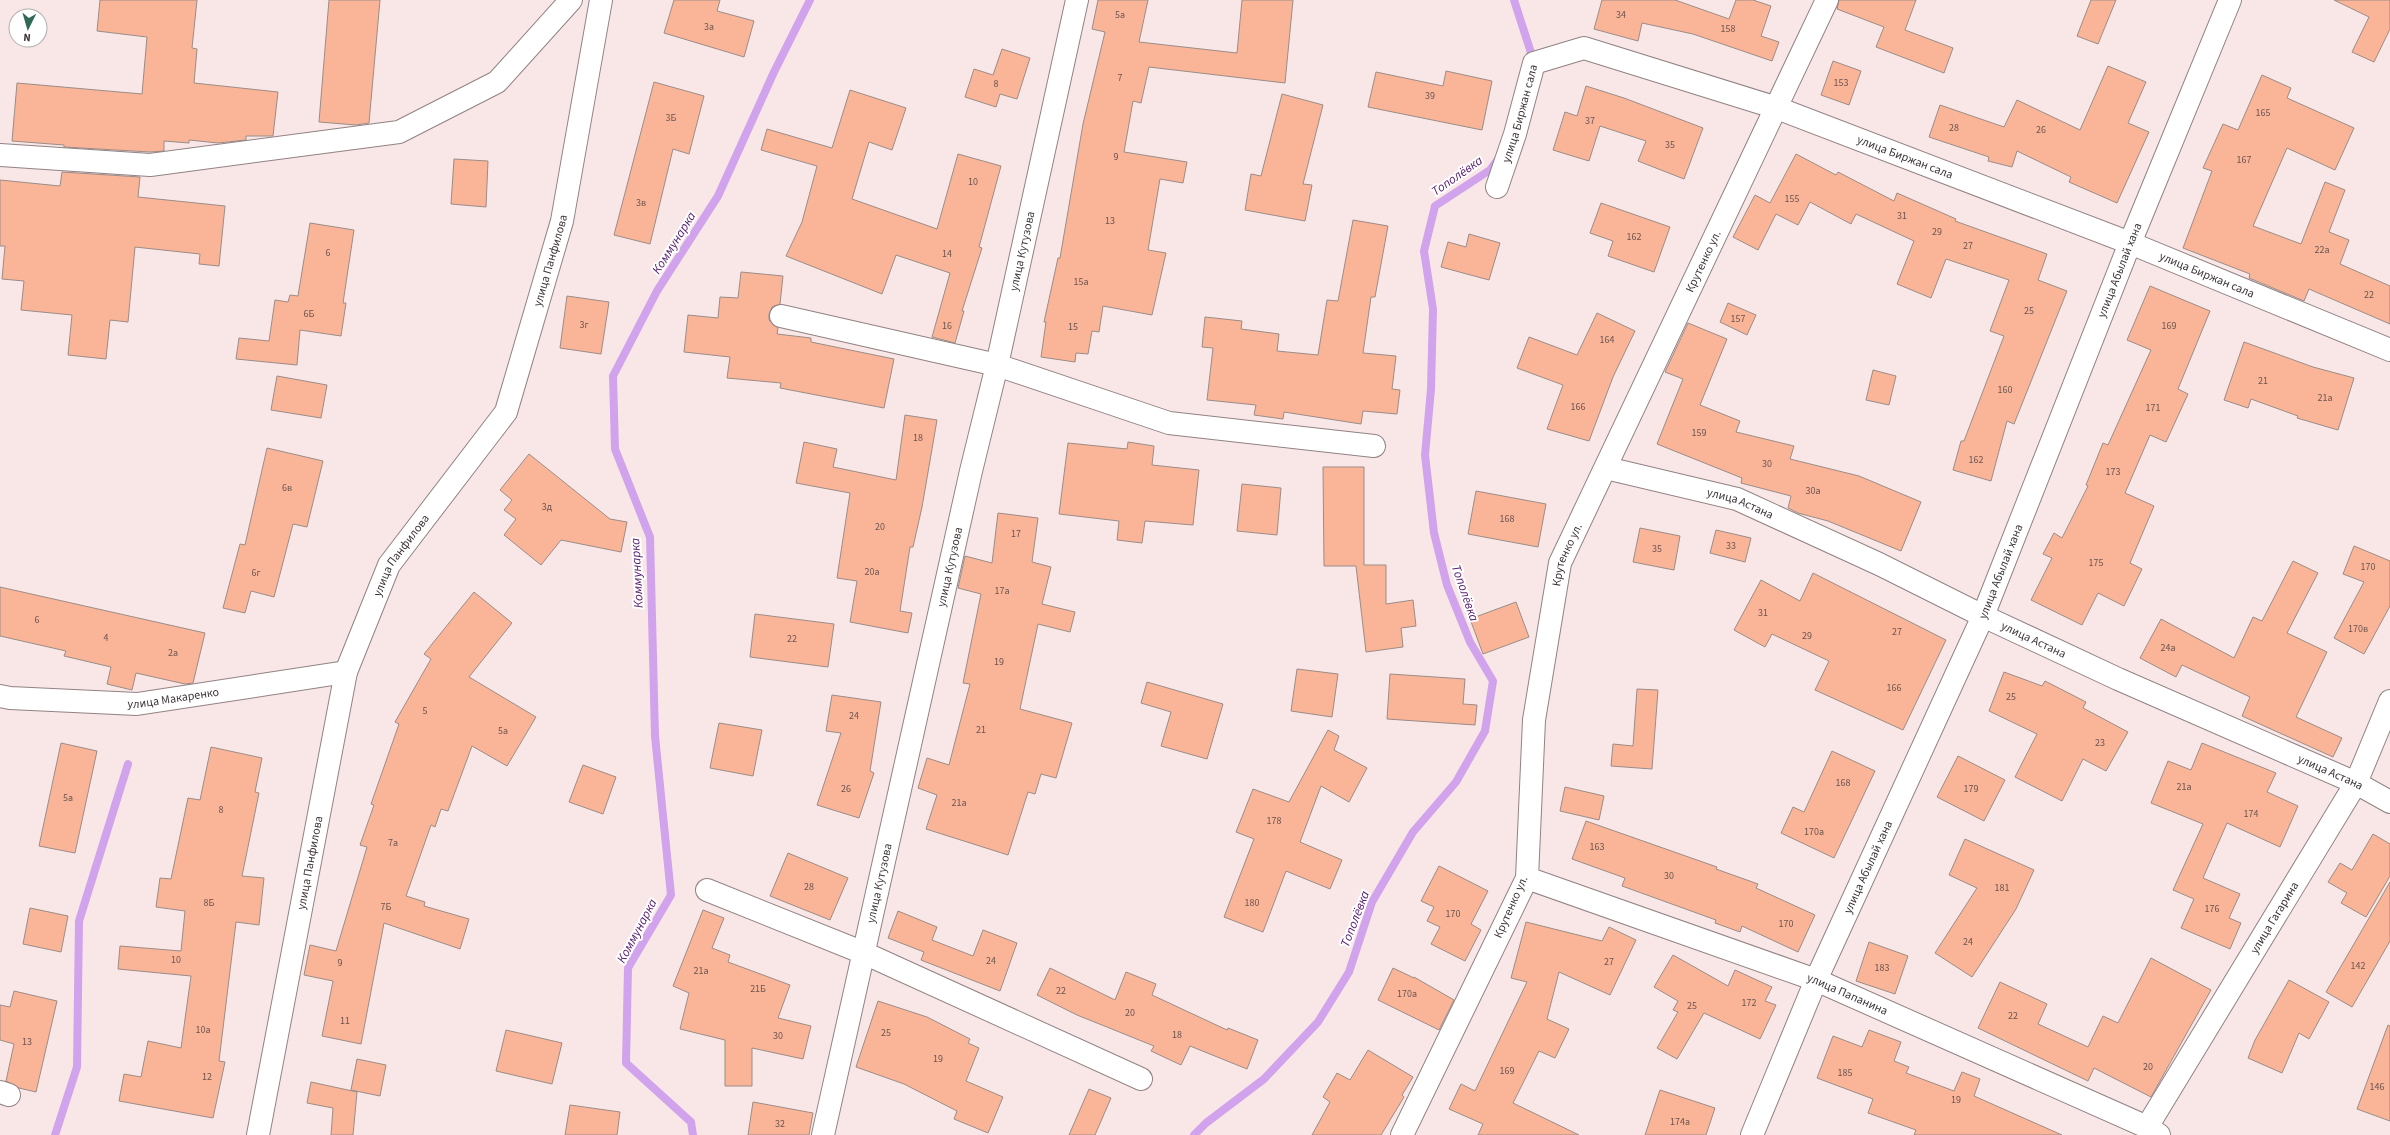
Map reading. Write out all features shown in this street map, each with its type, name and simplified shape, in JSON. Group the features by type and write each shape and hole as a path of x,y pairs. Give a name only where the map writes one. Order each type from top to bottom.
{"street":[{"path":"0,155 150,165 399,132 497,82 571,0"},
{"name":"улица Панфилова","path":"258,1135 346,672 389,565 506,412 562,221 601,0"},
{"name":"улица Кутузова","path":"823,1135 971,471 997,365 1077,0"},
{"name":"Крутенко ул.","path":"1402,1135 1527,878 1534,720 1560,563 1827,0"},
{"name":"улица Абылай хана","path":"1752,1135 1816,980 1983,616 2130,243 2230,0"},
{"name":"улица Биржан сала","path":"1497,187 1515,134 1534,63 1584,48 1777,108 2130,243 2390,350"},
{"path":"781,316 997,365 1169,423 1374,446"},
{"name":"улица Астана","path":"1606,468 1737,499 1879,564 1983,616 2356,783 2390,802"},
{"name":"улица Макаренко","path":"0,696 10,698 137,704 346,672"},
{"name":"улица Гагарина","path":"2153,1131 2356,783 2390,701"},
{"name":"улица Папанина","path":"1527,878 1816,980 2153,1131"},
{"path":"707,890 864,953 1141,1079"}],"building":[{"path":"100,0 197,0 192,48 197,49 194,83 278,92 273,136 246,136 246,140 218,143 189,140 189,143 164,141 164,151 150,152 64,147 64,145 12,141 17,83 142,94 147,37 97,31"},
{"path":"329,0 380,0 369,123 356,125 319,122"},
{"path":"674,0 720,0 717,11 754,21 744,57 664,33"},
{"path":"1098,0 1148,0 1139,42 1237,53 1242,0 1293,0 1285,83 1149,67 1141,103 1133,101 1124,152 1187,162 1183,183 1160,179 1148,250 1166,253 1152,315 1103,306 1099,332 1092,331 1088,354 1076,353 1075,362 1041,357 1046,322 1044,322 1058,258 1060,258 1083,124 1105,32 1092,29"},
{"path":"1602,0 1675,0 1729,19 1736,0 1753,0 1771,6 1761,36 1779,42 1772,61 1693,34 1642,23 1638,41 1594,29"},
{"path":"1839,0 1916,0 1905,30 1953,48 1944,73 1876,47 1884,27 1837,9"},
{"path":"2091,0 2116,0 2098,44 2077,36"},
{"path":"2334,0 2390,0 2390,29 2374,62 2352,52 2369,17"},
{"path":"1002,49 1030,58 1017,99 1000,94 996,107 965,97 974,69 993,75"},
{"path":"1833,61 1861,71 1849,105 1821,95"},
{"path":"2108,66 2146,82 2128,123 2149,132 2117,203 2069,182 2071,177 2017,151 2012,167 1988,161 1989,157 1929,137 1940,105 2004,127 2017,100 2080,130"},
{"path":"1446,71 1492,81 1482,130 1368,107 1376,72 1443,86"},
{"path":"2262,75 2291,88 2287,98 2354,128 2335,170 2287,148 2253,226 2301,244 2325,182 2345,190 2329,232 2349,240 2340,264 2390,286 2390,324 2309,289 2304,301 2249,278 2250,274 2183,248 2212,171 2203,168 2223,124 2238,130"},
{"path":"654,82 704,96 689,154 673,149 650,244 614,235"},
{"path":"1586,86 1624,98 1703,128 1684,179 1638,161 1646,141 1600,126 1589,161 1553,150 1565,112 1577,116"},
{"path":"850,90 906,108 892,150 869,142 852,199 937,229 958,154 1001,166 979,247 982,248 962,311 964,311 955,343 932,337 950,273 896,255 882,294 786,256 802,222 817,166 761,150 767,129 832,148"},
{"path":"1282,94 1323,105 1303,184 1312,185 1305,221 1245,210 1251,174 1261,176"},
{"path":"1796,154 1836,175 1838,172 1894,201 1897,193 1956,219 1955,221 2047,254 2038,280 2067,291 2014,424 2007,421 1991,481 1953,470 1961,441 1964,441 2004,336 1990,331 2009,280 1946,259 1931,298 1897,284 1914,241 1856,214 1851,224 1810,202 1798,225 1776,214 1758,250 1733,237 1755,195 1770,203"},
{"path":"454,159 488,161 486,207 451,204"},
{"path":"62,172 140,177 138,197 225,206 219,266 199,264 200,254 135,247 128,322 110,320 106,359 68,355 72,315 21,310 24,281 2,279 5,246 0,246 0,180 60,186"},
{"path":"1601,203 1670,227 1654,272 1608,256 1613,241 1590,233"},
{"path":"1353,220 1388,226 1375,297 1371,297 1363,353 1396,356 1392,389 1400,390 1397,414 1363,411 1361,424 1284,412 1283,419 1254,415 1256,405 1207,400 1213,348 1202,347 1205,317 1242,321 1241,329 1279,334 1277,351 1318,355 1327,300 1338,301"},
{"path":"310,223 354,230 343,303 346,303 341,336 300,330 297,365 236,359 239,338 269,341 275,300 288,302 290,295 298,296"},
{"path":"1469,234 1500,243 1489,280 1441,267 1448,242 1466,247"},
{"path":"741,272 783,276 780,304 772,307 769,314 769,320 778,328 777,334 811,338 811,342 894,359 884,408 780,388 781,383 727,378 730,357 684,352 688,315 718,318 720,297 738,298"},
{"path":"2150,286 2210,311 2178,389 2188,394 2166,442 2150,435 2125,493 2154,506 2130,563 2142,569 2124,606 2098,593 2082,625 2031,600 2052,558 2043,554 2054,533 2062,538 2088,486 2086,485 2103,443 2108,445 2151,350 2127,340"},
{"path":"567,296 609,302 601,354 560,348"},
{"path":"1728,303 1756,315 1747,335 1720,322"},
{"path":"1597,313 1635,331 1613,377 1589,441 1547,429 1563,385 1517,368 1529,337 1577,355"},
{"path":"1688,323 1727,339 1700,405 1740,421 1736,432 1794,446 1790,459 1859,476 1921,502 1901,551 1828,521 1798,513 1788,508 1791,496 1741,483 1742,478 1657,444 1683,379 1665,372"},
{"path":"2244,342 2313,367 2354,378 2338,430 2297,418 2298,416 2251,399 2248,408 2224,400"},
{"path":"1873,370 1896,376 1889,405 1866,400"},
{"path":"277,376 327,385 321,418 271,410"},
{"path":"905,415 937,420 922,507 913,547 910,547 900,611 912,613 908,633 850,622 857,581 837,578 850,493 796,483 804,442 837,449 833,467 896,480"},
{"path":"1128,442 1154,446 1152,465 1199,470 1193,525 1145,521 1142,543 1117,540 1119,521 1059,514 1068,443 1127,449"},
{"path":"267,448 323,461 307,527 293,524 274,597 251,591 245,613 223,608 240,544 245,545"},
{"path":"529,454 610,519 627,522 621,552 561,540 541,565 504,535 516,519 504,510 512,500 500,490"},
{"path":"1323,467 1364,467 1364,565 1386,565 1386,604 1413,600 1416,626 1401,628 1403,647 1366,652 1356,566 1324,566"},
{"path":"1242,484 1281,488 1277,535 1237,531"},
{"path":"1476,491 1546,504 1538,547 1468,534"},
{"path":"998,513 1038,518 1032,562 1051,567 1042,604 1075,612 1070,632 1038,624 1020,709 1072,723 1056,778 1041,774 1035,794 1028,792 1008,855 926,829 937,795 918,788 927,758 949,765 970,684 963,683 981,594 958,588 965,556 992,563"},
{"path":"1640,528 1680,536 1674,570 1633,562"},
{"path":"1716,530 1751,538 1745,562 1710,553"},
{"path":"2354,546 2390,561 2390,606 2364,654 2334,638 2364,582 2343,574"},
{"path":"2293,561 2318,573 2287,633 2327,652 2296,717 2342,738 2333,757 2242,716 2250,697 2182,665 2176,677 2140,658 2161,619 2234,658 2253,617 2262,621"},
{"path":"1813,573 1946,640 1903,730 1815,690 1829,661 1772,634 1765,647 1734,630 1761,580 1800,601"},
{"path":"0,587 205,633 193,683 185,684 136,673 132,690 107,684 111,667 64,656 66,651 0,636"},
{"path":"474,592 512,623 469,677 536,717 507,766 472,746 448,811 441,809 435,827 431,825 406,896 425,902 424,906 469,919 460,949 384,923 361,1044 322,1036 333,981 304,975 310,945 336,951 367,847 360,845 374,805 371,804 399,724 395,722 431,659 424,654"},
{"path":"1516,602 1529,637 1483,654 1470,619"},
{"path":"755,614 834,624 828,667 750,657"},
{"path":"1297,669 1338,674 1332,717 1291,711"},
{"path":"2004,672 2042,686 2045,681 2086,702 2083,708 2128,732 2106,771 2083,759 2062,801 2015,777 2037,734 1989,711"},
{"path":"1390,674 1465,679 1463,704 1477,705 1475,725 1387,719"},
{"path":"1147,682 1223,704 1207,759 1161,746 1171,712 1141,703"},
{"path":"1637,689 1658,690 1652,769 1611,766 1613,744 1633,746"},
{"path":"832,695 881,702 870,771 874,773 859,818 817,805 841,733 826,731"},
{"path":"719,723 762,730 753,776 710,768"},
{"path":"1328,730 1339,736 1334,750 1367,768 1349,802 1321,786 1300,842 1342,860 1330,889 1286,871 1263,932 1224,917 1254,839 1236,832 1253,789 1289,802"},
{"path":"61,743 97,751 75,853 39,846"},
{"path":"2202,743 2276,773 2267,792 2298,806 2280,847 2227,823 2203,878 2240,894 2229,918 2241,923 2230,949 2181,928 2194,899 2173,890 2203,824 2151,803 2168,761 2191,770"},
{"path":"211,747 262,758 255,792 259,793 242,876 264,878 259,925 236,922 219,1061 225,1062 213,1118 119,1101 124,1074 141,1077 148,1041 181,1048 191,976 118,969 120,946 181,951 185,911 156,907 160,878 171,879 188,798 200,800"},
{"path":"1832,751 1875,771 1834,858 1781,833 1793,807 1804,812"},
{"path":"1958,756 2005,780 1984,821 1937,797"},
{"path":"583,765 616,777 603,814 569,802"},
{"path":"1565,787 1604,796 1599,820 1560,811"},
{"path":"1586,821 1717,867 1716,869 1758,884 1756,888 1815,915 1798,952 1742,926 1740,932 1715,923 1716,920 1622,886 1625,878 1572,859"},
{"path":"2373,834 2390,844 2390,876 2366,917 2341,903 2347,893 2328,882 2340,863 2352,870"},
{"path":"1965,839 2034,870 2016,909 1972,977 1935,953 1977,888 1949,875"},
{"path":"788,853 848,878 830,920 770,896"},
{"path":"1439,866 1488,891 1471,924 1481,930 1465,961 1431,944 1440,927 1427,921 1434,907 1421,901"},
{"path":"2390,882 2390,941 2352,1007 2326,992"},
{"path":"30,908 68,916 61,952 23,944"},
{"path":"703,910 724,918 712,948 730,955 728,962 790,985 778,1018 811,1026 803,1059 752,1048 752,1086 725,1086 725,1040 680,1029 689,993 673,986"},
{"path":"898,911 937,927 932,940 973,956 983,930 1017,943 1000,991 921,960 924,952 888,938"},
{"path":"1526,922 1602,941 1609,927 1636,940 1610,995 1559,972 1547,1019 1569,1029 1555,1058 1539,1051 1513,1103 1579,1135 1478,1135 1483,1124 1449,1109 1461,1084 1475,1091 1527,982 1511,978"},
{"path":"1869,942 1908,956 1895,994 1856,981"},
{"path":"1673,955 1728,986 1735,970 1772,987 1765,1001 1776,1005 1760,1039 1704,1013 1677,1059 1657,1048 1678,1012 1673,1010 1678,1001 1654,987"},
{"path":"2151,958 2211,990 2151,1097 2094,1068 2088,1081 1978,1028 2000,982 2047,1004 2038,1024 2088,1047 2103,1016 2118,1023"},
{"path":"1050,968 1115,1000 1126,972 1156,984 1152,995 1227,1030 1228,1028 1258,1040 1247,1069 1190,1046 1181,1065 1151,1051 1154,1046 1077,1015 1037,995"},
{"path":"1393,968 1414,977 1454,1000 1439,1030 1378,1000"},
{"path":"2289,980 2329,1002 2309,1039 2299,1033 2282,1073 2248,1058 2255,1040"},
{"path":"14,991 57,1001 36,1092 19,1088 6,1081 14,1044 0,1040 0,1005 10,1007"},
{"path":"878,1001 927,1017 970,1039 968,1043 979,1048 966,1081 1003,1097 988,1133 954,1119 957,1111 904,1084 856,1067"},
{"path":"2388,1025 2390,1026 2390,1121 2357,1109"},
{"path":"506,1030 562,1043 552,1084 496,1071"},
{"path":"1869,1030 1901,1042 1894,1061 1909,1067 1906,1073 1954,1091 1962,1072 1980,1079 1974,1096 2062,1135 1914,1135 1916,1130 1868,1113 1873,1099 1817,1078 1833,1036 1862,1047"},
{"path":"1368,1050 1413,1077 1402,1095 1404,1097 1381,1135 1312,1135 1330,1102 1323,1097 1337,1073 1350,1080"},
{"path":"357,1059 386,1065 380,1096 351,1090"},
{"path":"311,1082 357,1092 353,1135 331,1135 333,1108 307,1103"},
{"path":"1089,1089 1111,1098 1095,1135 1069,1135"},
{"path":"1660,1090 1715,1108 1706,1135 1645,1135"},
{"path":"753,1102 813,1113 809,1135 748,1135"},
{"path":"570,1105 620,1112 617,1135 565,1135"}],"waterway":[{"name":"Коммунарка","path":"693,1135 691,1122 626,1063 628,968 671,895 655,736 650,537 615,449 613,376 657,291 718,196 774,72 810,0"},
{"name":"Тополёвка","path":"1514,0 1534,62"},
{"name":"Тополёвка","path":"1194,1135 1206,1123 1264,1079 1318,1022 1349,972 1372,902 1413,832 1456,782 1485,731 1493,681 1470,642 1447,585 1434,533 1425,455 1431,389 1433,309 1424,251 1435,206 1490,170 1498,159"},
{"path":"55,1135 77,1067 79,921 128,764"}]}
